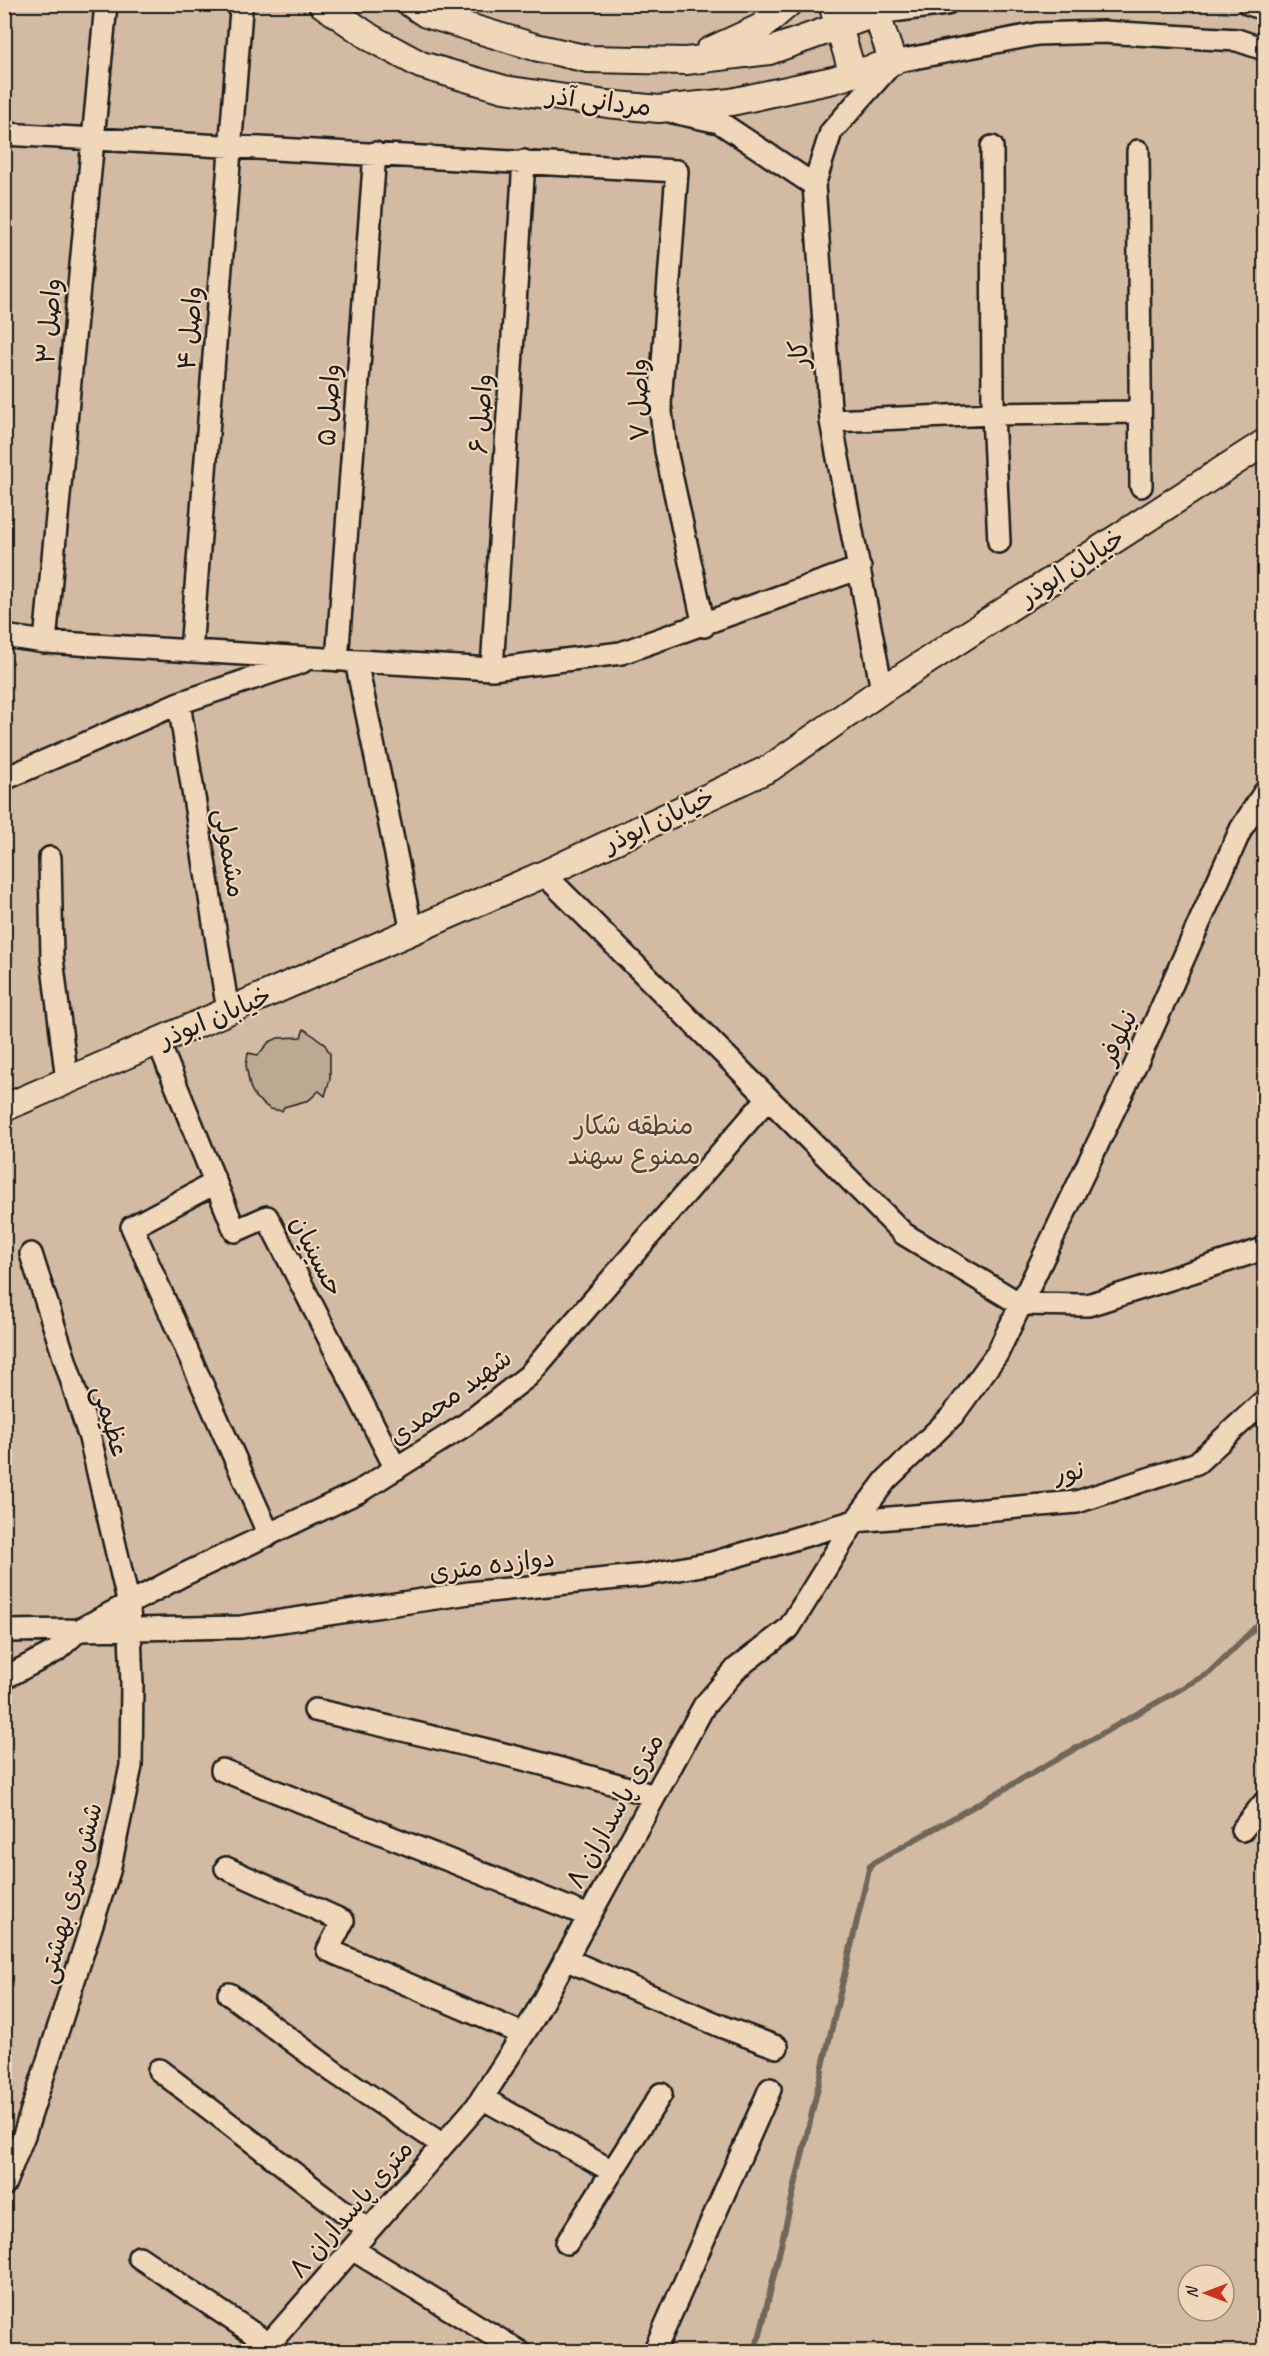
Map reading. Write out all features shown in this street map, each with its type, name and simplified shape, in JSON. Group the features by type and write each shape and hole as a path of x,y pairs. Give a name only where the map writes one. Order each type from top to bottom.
{"main road":[{"name":"مردانی آذر","path":"322,4 371,38 421,65 504,89 659,109 731,102 853,74 893,62"},
{"name":"مردانی آذر","path":"411,4 426,14 535,47 588,59 686,61 769,51 835,16 875,9"},
{"path":"686,61 761,27 788,4"},
{"path":"875,9 893,62"},
{"path":"835,16 853,74"},
{"name":"خیابان ابوذر","path":"4,1108 544,874 770,768 882,690 1264,442"}],"street":[{"name":"واصل ۳","path":"45,642 106,4"},
{"path":"875,9 946,4"},
{"path":"1249,4 1264,9"},
{"name":"واصل ۴","path":"191,651 242,10"},
{"path":"659,109 719,122 814,185 831,132 893,62 1037,34 1103,32 1237,40 1264,49"},
{"path":"4,134 524,161"},
{"path":"992,147 993,414 999,542"},
{"path":"1138,151 1141,486"},
{"name":"واصل ۵","path":"375,153 346,661 412,932"},
{"name":"واصل ۷","path":"524,161 677,171 660,404 666,451 704,626"},
{"name":"واصل ۶","path":"492,669 524,161"},
{"name":"کار","path":"814,185 831,421 882,690"},
{"path":"831,421 993,414 1140,412"},
{"path":"4,636 45,642 492,669 621,653 704,626 860,568"},
{"path":"4,779 179,703 312,658"},
{"name":"مشمولی","path":"179,703 228,1011"},
{"name":"نیلوفر","path":"1020,1304 1145,1045 1241,829 1264,793"},
{"path":"50,858 52,958 67,1081"},
{"path":"544,874 904,1234 1020,1304 1088,1305 1264,1250"},
{"name":"حسینیان","path":"158,1041 235,1231 267,1217 396,1469"},
{"name":"شهید محمدی","path":"79,1630 183,1575 360,1491 465,1425 528,1376 768,1098"},
{"path":"215,1183 132,1227 269,1535"},
{"name":"عظیمی","path":"31,1254 90,1438 129,1605"},
{"name":"۸ متری پاسداران","path":"265,2348 482,2098 523,2034 566,1959 704,1706 736,1668 789,1628 855,1521 886,1480 953,1415 997,1354 1020,1304"},
{"name":"نور","path":"855,1521 1077,1502 1197,1463 1264,1401"},
{"name":"دوازده متری","path":"4,1631 130,1631 241,1627 470,1593 646,1575 712,1563 855,1521"},
{"name":"شش متری بهشتی","path":"4,2185 31,2113 109,1870 131,1766 132,1684 129,1605"},
{"path":"4,1678 56,1651 79,1630"},
{"path":"315,1710 498,1751 574,1771 654,1796"},
{"path":"222,1770 589,1916"},
{"path":"1242,1830 1264,1803"},
{"path":"226,1868 343,1921 328,1950 523,2034"},
{"path":"566,1959 723,2027 777,2047"},
{"path":"229,1994 334,2072 443,2145"},
{"path":"159,2070 368,2230"},
{"path":"654,2352 770,2089"},
{"path":"567,2243 661,2094"},
{"path":"482,2098 612,2171"},
{"path":"352,2249 520,2352"},
{"path":"139,2257 265,2348"}],"green space":[{"name":"منطقه شکار ممنوع سهند","path":"5,5 1264,5 1264,2351 5,2352"}],"building":[{"path":"304,1029 324,1043 330,1054 330,1079 325,1096 319,1091 309,1100 284,1107 282,1111 270,1109 256,1098 250,1087 246,1065 248,1053 258,1055 269,1042 278,1038 301,1037"}],"waterway":[{"path":"752,2352 760,2335 870,1865 1209,1673 1264,1619"}]}
